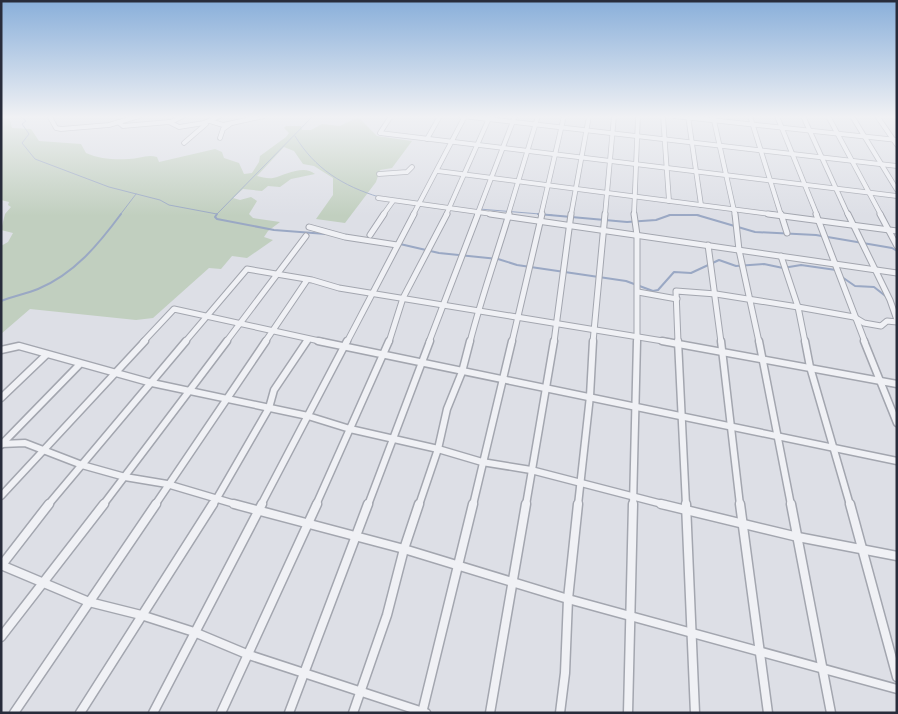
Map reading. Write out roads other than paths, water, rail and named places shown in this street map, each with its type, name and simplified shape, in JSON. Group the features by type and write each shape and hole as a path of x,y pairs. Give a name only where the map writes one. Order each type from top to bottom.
{"street":[{"path":"152,713 194,632 212,603 258,511 448,149"},
{"path":"221,713 385,354 403,298 450,210 475,149"},
{"path":"289,713 491,177 503,149"},
{"path":"515,149 897,196"},
{"path":"556,149 518,318 482,462 424,712 249,655 194,632 141,615 90,602 1,565 82,465 248,269 318,281 324,285 339,288 444,304 518,318 636,336 897,384"},
{"path":"490,713 557,323 569,225 584,149"},
{"path":"560,713 565,674 568,599 582,483 611,149"},
{"path":"628,713 637,288 637,235 634,221 637,149"},
{"path":"664,149 669,201"},
{"path":"691,149 701,205"},
{"path":"721,149 831,713"},
{"path":"753,149 897,166"},
{"path":"792,149 836,264 836,270 854,317 897,423"},
{"path":"695,713 681,416 678,289 751,299 854,317 864,322 881,326 887,321 897,321 890,300 873,269 818,149"},
{"path":"846,149 897,246"},
{"path":"873,149 897,190"},
{"path":"760,150 787,233"},
{"path":"353,713 387,615 404,549 438,449 447,409 462,372 478,310 528,151"},
{"path":"379,174 407,172 412,168"},
{"path":"438,171 897,231"},
{"path":"378,198 478,214 508,216 897,272"},
{"path":"370,236 393,201"},
{"path":"309,227 345,237 397,245"},
{"path":"1,637 41,582 125,477 306,236"},
{"path":"708,245 709,264 716,294 742,523 768,713"},
{"path":"781,256 798,307 810,367 835,448 897,677"},
{"path":"14,713 133,539 167,484 307,280"},
{"path":"637,288 677,299"},
{"path":"1,496 174,309 343,348 385,354 422,364 590,396 897,461"},
{"path":"80,713 217,498 269,408 274,390 308,339"},
{"path":"1,350 19,346 79,365 116,372 152,383 308,416 350,429 438,449 482,462 531,470 798,537 897,556"},
{"path":"1,398 46,355"},
{"path":"2,445 79,365"},
{"path":"2,445 26,443 82,465 125,477 167,484 258,511 404,549 568,599 897,689"}],"waterway":[{"path":"27,149 35,159 109,187 160,200 169,205 217,214"},
{"path":"217,214 280,149"},
{"path":"304,149 331,175 342,182 379,197"},
{"path":"120,215 136,194"},
{"path":"479,209 552,215"},
{"path":"1,301 38,289 63,275 84,258 121,214"},
{"path":"217,214 215,217 217,219 274,230 326,234"},
{"path":"538,214 627,222 656,220 670,215"},
{"path":"670,215 697,215"},
{"path":"697,215 755,232 816,235 892,248 897,251"},
{"path":"400,244 439,253 498,259 517,265 626,281 653,291 658,290 674,272 691,273 719,260 736,266 764,264 783,268 801,265 836,270"},
{"path":"842,277 855,286 874,287 888,298"}]}
